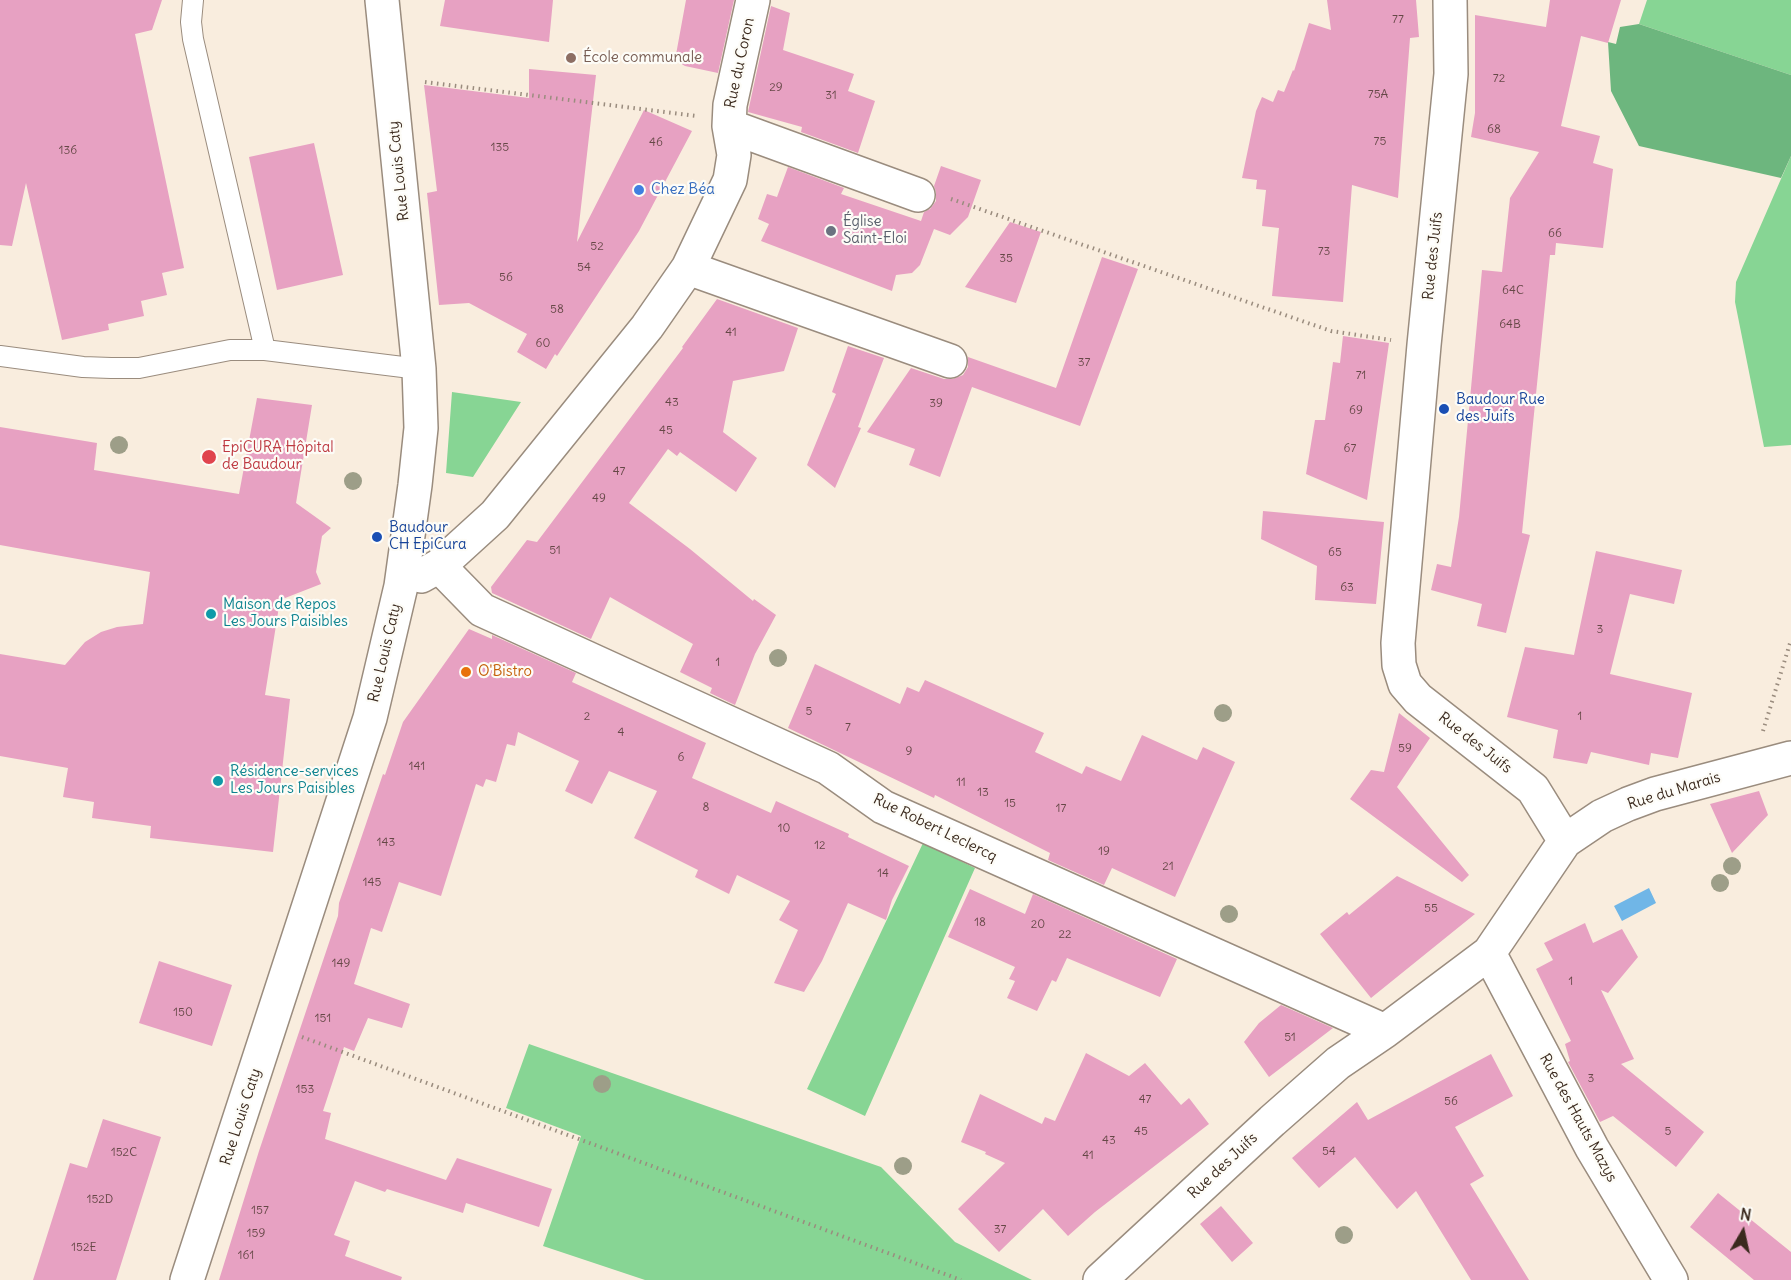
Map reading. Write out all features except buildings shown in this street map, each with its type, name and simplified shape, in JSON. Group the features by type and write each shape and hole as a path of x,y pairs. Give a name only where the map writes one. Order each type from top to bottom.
{"street":[{"name":"Rue Louis Caty","path":"187,1280 370,718 401,586 421,428 419,369 382,0"},
{"name":"Rue du Coron","path":"401,586 439,566 495,515 647,327 688,268 730,180 734,155 729,126 730,105 753,0"},
{"name":"Rue des Juifs","path":"1100,1280 1338,1063 1385,1031 1489,953 1565,841 1533,789 1418,699 1405,684 1399,665 1398,643 1424,345 1451,74 1450,0"},
{"path":"729,126 918,195"},
{"path":"688,268 950,361"},
{"name":"Rue Robert Leclercq","path":"439,566 482,610 828,768 883,807 1385,1031"},
{"name":"Rue du Marais","path":"1565,841 1602,816 1655,794 1791,758"},
{"name":"Rue des Hauts Mazys","path":"1489,953 1592,1148 1671,1280"}],"lane":[{"path":"193,0 191,22 193,39 265,350"},
{"path":"0,356 83,367 139,368 230,350 265,350 419,369"}],"path":[{"path":"390,78 695,115 729,126"},
{"path":"918,195 934,194 1331,331 1424,345"},
{"path":"1754,767 1763,729 1791,640"},
{"path":"270,1026 961,1280"}],"green space":[{"path":"1647,0 1791,0 1791,75 1639,24"},
{"path":"1639,24 1791,75 1791,156 1781,178 1639,146 1611,91 1608,42 1616,44 1620,27"},
{"path":"1791,156 1791,445 1764,447 1735,302 1736,282"},
{"path":"452,392 521,402 473,477 446,473"},
{"path":"923,843 975,868 865,1116 807,1089"},
{"path":"529,1044 881,1167 955,1242 1032,1280 645,1280 543,1246 581,1136 506,1108"}],"water":[{"path":"1649,888 1656,903 1622,921 1614,906"}],"place":[{"name":"École communale","path":"571,58"},
{"name":"Chez Béa","path":"639,190"},
{"name":"Église Saint-Eloi","path":"831,231"},
{"name":"Baudour Rue des Juifs","path":"1444,409"},
{"name":"EpiCURA Hôpital de Baudour","path":"209,457"},
{"name":"Baudour CH EpiCura","path":"377,537"},
{"name":"Maison de Repos Les Jours Paisibles","path":"211,614"},
{"name":"O'Bistro","path":"466,672"},
{"name":"Résidence-services Les Jours Paisibles","path":"218,781"}]}
